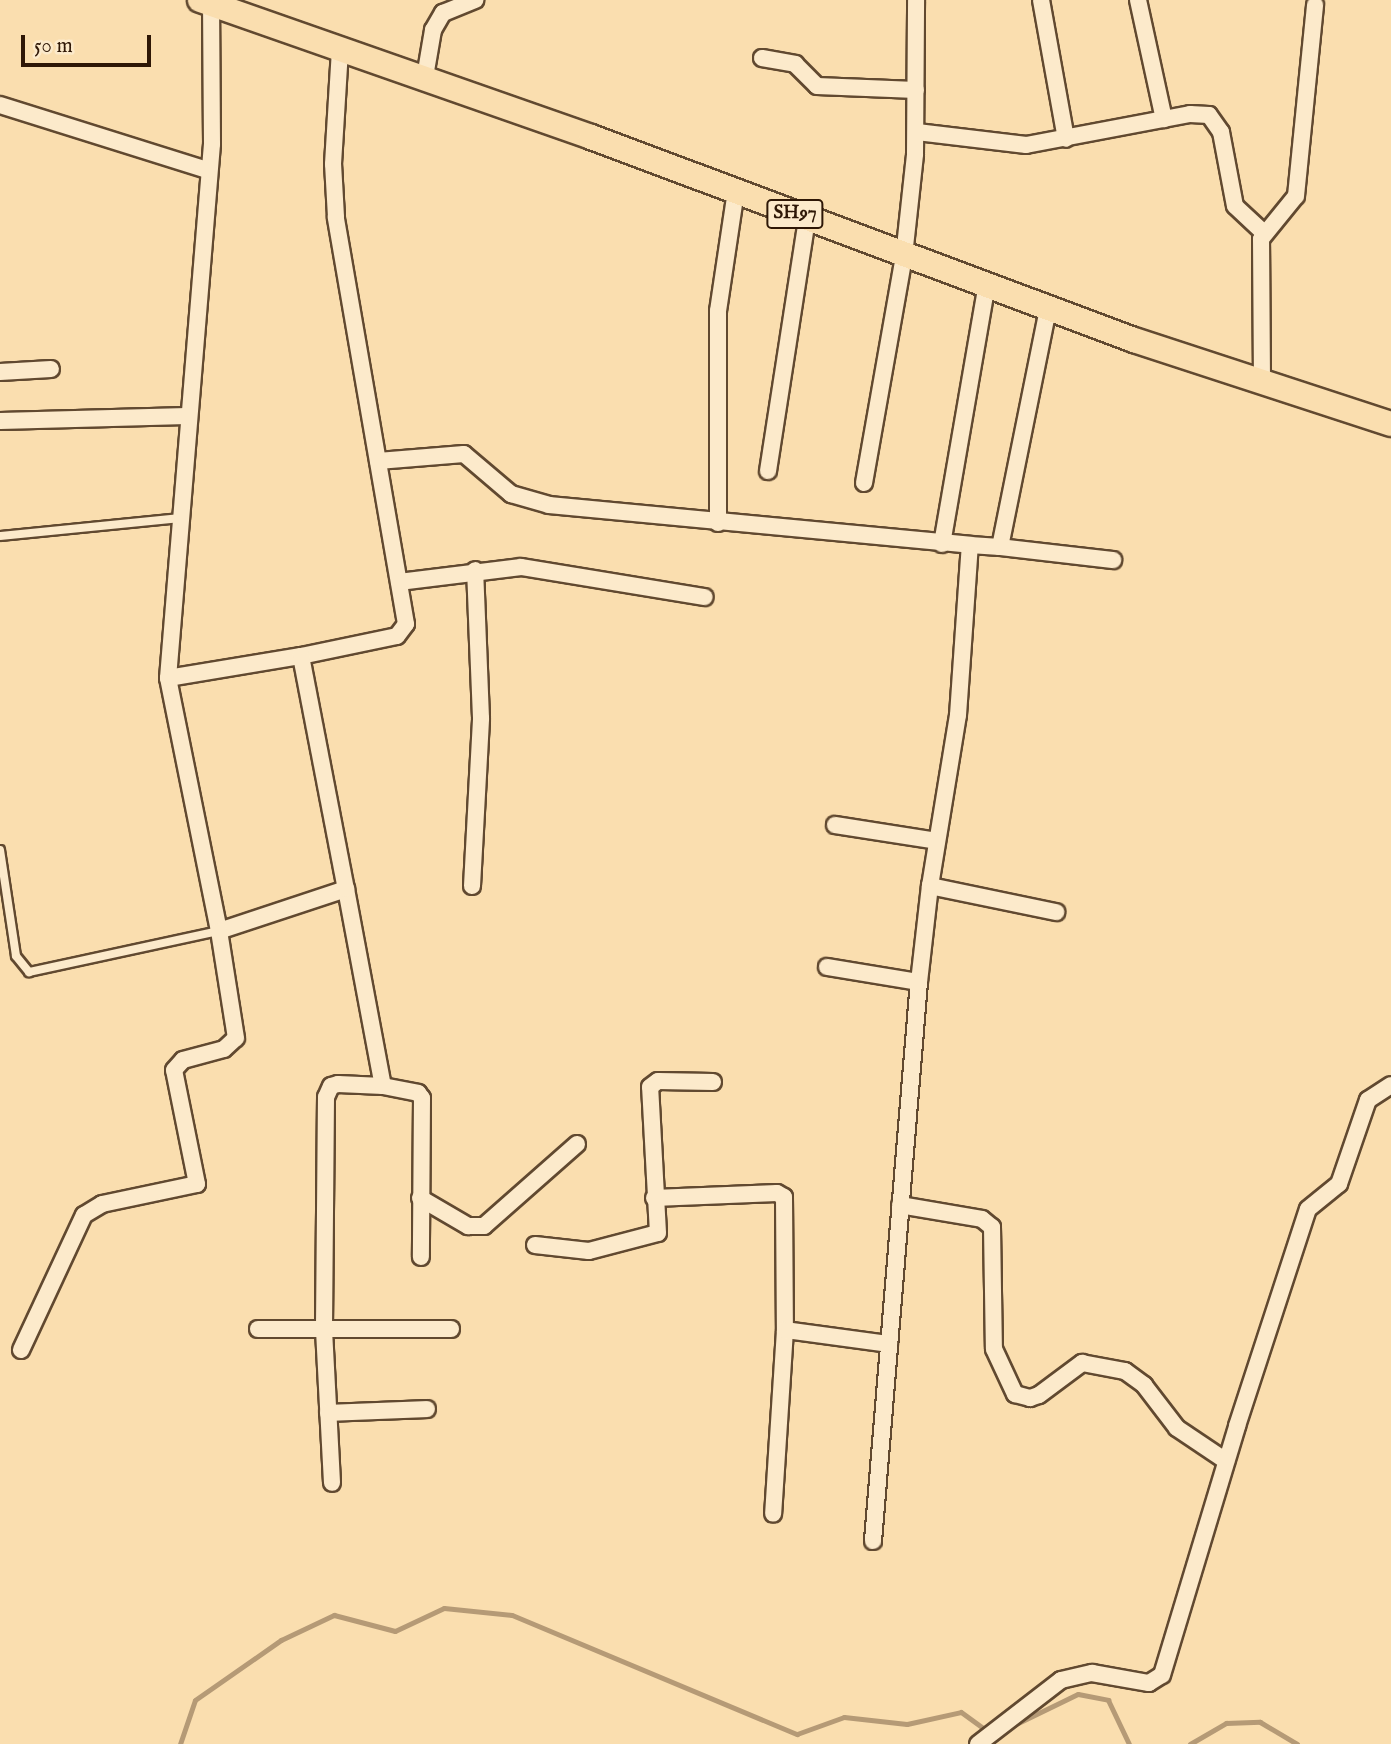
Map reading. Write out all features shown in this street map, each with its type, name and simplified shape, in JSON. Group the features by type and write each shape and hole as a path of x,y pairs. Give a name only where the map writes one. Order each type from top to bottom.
{"main road":[{"name":"SH97","path":"207,2 340,50 425,77 736,191 986,288 1391,424"}],"street":[{"path":"425,77 433,30 443,13 455,2 477,0"},
{"path":"864,483 904,256 917,132 916,0"},
{"path":"1041,0 1066,139"},
{"path":"1138,0 1164,119"},
{"path":"21,1350 84,1214 102,1204 197,1184 174,1070 183,1060 224,1049 236,1038 219,931 168,678 213,117 207,2"},
{"path":"1263,232 1289,211 1296,196 1315,5"},
{"path":"168,678 301,656 397,636 406,624 336,217 333,164 340,50"},
{"path":"762,58 801,67 817,86 916,90"},
{"path":"0,105 207,170"},
{"path":"917,132 1026,145 1190,114 1216,120 1235,206 1263,232 1262,381"},
{"path":"718,523 718,312 736,191"},
{"path":"768,471 807,218"},
{"path":"942,544 986,288"},
{"path":"1000,547 1048,310"},
{"path":"0,372 51,369"},
{"path":"0,421 187,416"},
{"path":"378,461 464,454 511,494 528,501 718,523 1000,547 1113,560"},
{"path":"873,1541 919,982 930,886 958,715 970,545"},
{"path":"399,582 475,570 547,569 705,597"},
{"path":"471,886 481,718 475,570"},
{"path":"301,656 383,1086"},
{"path":"835,825 937,841"},
{"path":"930,886 1056,912"},
{"path":"219,931 346,889"},
{"path":"827,967 919,982"},
{"path":"535,1245 589,1251 653,1237 659,1228 654,1198 652,1083 713,1082"},
{"path":"978,1744 997,1725 1061,1680 1092,1673 1149,1683 1162,1675 1226,1461 1308,1209 1339,1184 1368,1100 1391,1085"},
{"path":"332,1483 324,1330 326,1097 331,1086 383,1086 418,1093 422,1098 419,1198 421,1257"},
{"path":"419,1198 468,1226 484,1226 578,1144"},
{"path":"654,1198 781,1194 785,1330 773,1514"},
{"path":"900,1205 982,1219 992,1227 994,1349 1015,1394 1030,1398 1039,1395 1082,1363 1125,1371 1144,1385 1177,1429 1226,1461"},
{"path":"258,1329 452,1329"},
{"path":"785,1330 889,1344"},
{"path":"328,1413 427,1409"}],"lane":[{"path":"0,536 179,518"},
{"path":"0,850 16,956 29,972 219,931"}],"waterway":[{"path":"180,1744 195,1700 281,1640 334,1615 395,1631 444,1608 512,1615 797,1734 844,1717 907,1724 961,1712 989,1732"},
{"path":"1012,1726 1078,1694 1108,1700 1129,1744"},
{"path":"1190,1744 1226,1723 1260,1722 1297,1744"}]}
